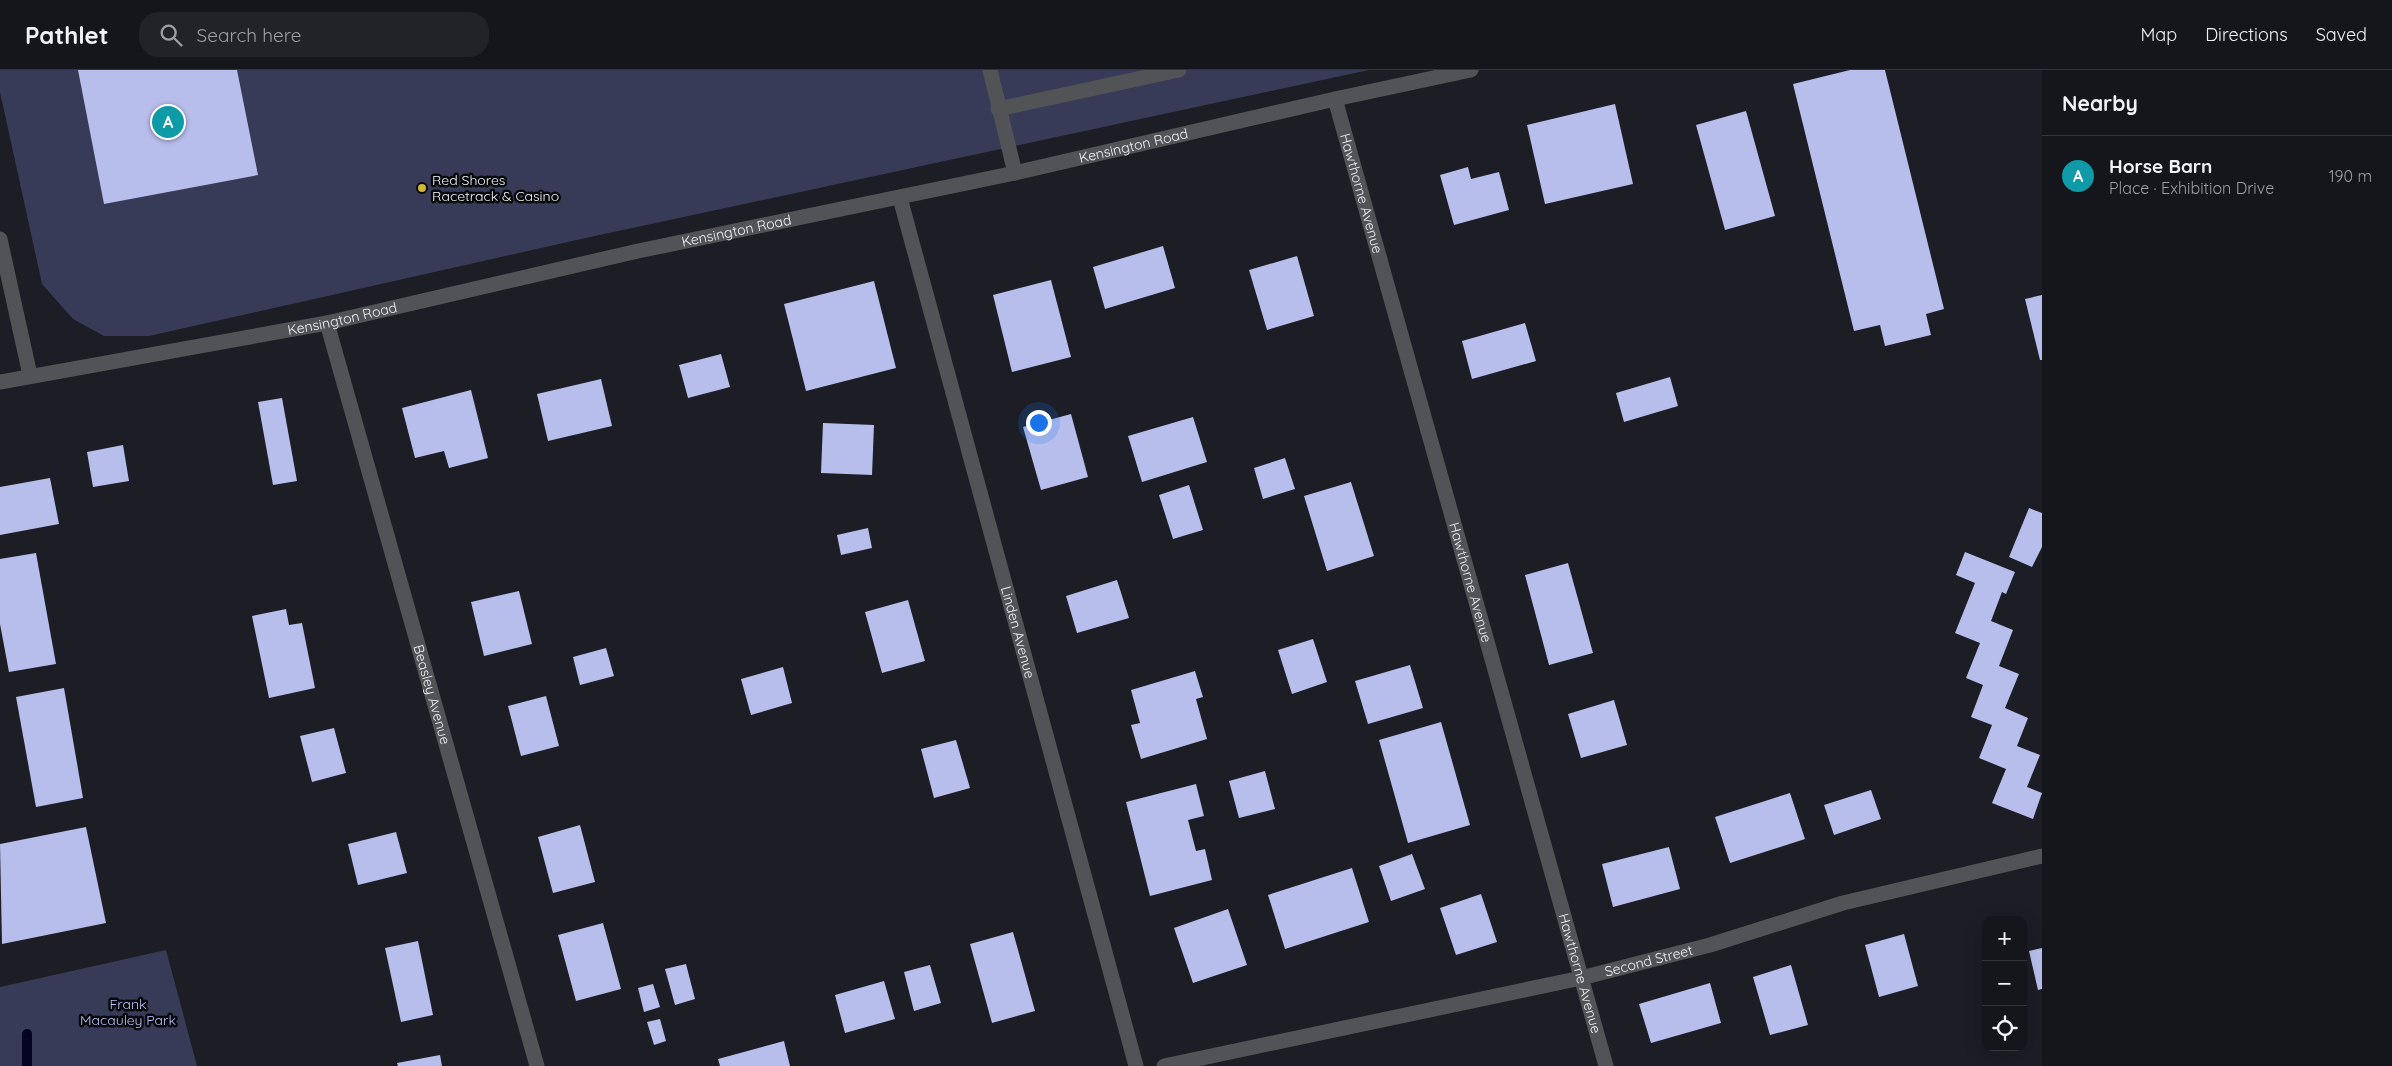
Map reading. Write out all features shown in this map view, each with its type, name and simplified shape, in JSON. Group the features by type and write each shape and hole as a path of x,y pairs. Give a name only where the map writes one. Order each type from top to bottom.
{"street":[{"path":"990,70 998,110 1015,174"},
{"path":"998,110 1179,70"},
{"name":"Kensington Road","path":"0,382 327,323 638,251 1015,174 1335,99 1471,70"},
{"name":"Hawthorne Avenue","path":"1335,99 1606,1066"},
{"name":"Linden Avenue","path":"900,198 1136,1066"},
{"path":"0,240 30,376"},
{"name":"Beasley Avenue","path":"327,323 537,1066"},
{"name":"Second Street","path":"1164,1066 1581,978 1710,945 1843,903 2042,856"}],"green space":[{"name":"Red Shores Racetrack & Casino","path":"0,70 1369,70 581,239 149,336 104,336 73,319 42,284 0,92"},
{"name":"Frank Macauley Park","path":"166,950 197,1066 0,1066 0,987"}],"building":[{"path":"78,70 237,70 258,175 104,204"},
{"path":"1850,70 1885,70 1944,309 1926,314 1931,335 1885,346 1880,325 1854,331 1793,84"},
{"path":"1615,104 1633,184 1545,204 1527,125"},
{"path":"1746,111 1775,216 1725,230 1696,125"},
{"path":"1468,167 1471,179 1499,172 1509,210 1454,225 1440,175"},
{"path":"1163,246 1175,288 1105,309 1093,267"},
{"path":"1297,256 1314,316 1267,330 1249,270"},
{"path":"1051,280 1071,357 1012,372 993,295"},
{"path":"874,281 896,368 806,391 784,304"},
{"path":"2042,295 2042,360 2040,360 2025,299"},
{"path":"1525,323 1536,361 1472,379 1462,341"},
{"path":"721,354 730,387 688,398 679,365"},
{"path":"1670,377 1678,406 1624,422 1616,393"},
{"path":"601,379 612,426 548,441 537,394"},
{"path":"471,390 488,458 449,468 444,451 415,458 402,408"},
{"path":"282,398 297,481 273,485 258,402"},
{"path":"1071,414 1088,477 1041,490 1023,427"},
{"path":"1193,417 1207,462 1142,482 1128,436"},
{"path":"823,423 874,425 872,475 821,473"},
{"path":"123,445 129,481 93,487 87,452"},
{"path":"1285,458 1295,489 1263,499 1254,468"},
{"path":"50,478 59,524 0,535 0,487"},
{"path":"1351,482 1374,556 1327,571 1304,496"},
{"path":"1189,485 1203,530 1173,539 1159,495"},
{"path":"2029,508 2042,513 2042,547 2032,567 2009,557"},
{"path":"868,528 872,548 841,555 837,535"},
{"path":"1965,552 2015,572 2006,594 2002,592 1991,621 2013,630 1999,666 2019,674 2005,708 2028,718 2017,746 2040,755 2027,787 2042,793 2033,819 1992,803 2006,769 1979,758 1992,725 1971,717 1983,685 1966,678 1980,643 1955,633 1975,583 1956,575"},
{"path":"36,553 56,664 9,672 0,624 0,559"},
{"path":"1568,563 1593,653 1549,665 1525,575"},
{"path":"1117,580 1129,618 1077,633 1066,596"},
{"path":"519,591 532,644 484,656 471,602"},
{"path":"908,600 925,661 882,673 865,612"},
{"path":"286,609 289,625 302,623 315,688 269,698 252,616"},
{"path":"1313,639 1327,682 1292,694 1278,650"},
{"path":"606,648 614,676 580,685 573,657"},
{"path":"1410,665 1423,708 1368,724 1355,681"},
{"path":"783,667 792,703 751,715 741,679"},
{"path":"1195,671 1203,697 1196,699 1207,739 1141,759 1131,725 1140,723 1131,690"},
{"path":"64,688 83,798 36,807 16,697"},
{"path":"546,696 559,746 521,756 508,706"},
{"path":"1614,700 1627,745 1581,758 1568,714"},
{"path":"1441,722 1470,825 1408,843 1379,740"},
{"path":"334,728 346,773 312,782 300,736"},
{"path":"956,740 970,788 934,798 921,749"},
{"path":"1265,771 1275,809 1239,818 1229,781"},
{"path":"1196,784 1204,816 1188,820 1196,851 1205,849 1212,880 1150,896 1126,802"},
{"path":"1871,790 1881,819 1834,835 1824,805"},
{"path":"1790,793 1805,839 1730,863 1715,817"},
{"path":"580,825 595,882 553,893 538,837"},
{"path":"86,827 106,923 2,944 0,844"},
{"path":"396,832 407,873 358,885 348,844"},
{"path":"1669,847 1680,889 1613,907 1602,864"},
{"path":"1412,854 1425,889 1391,901 1379,866"},
{"path":"1352,868 1369,922 1285,949 1268,895"},
{"path":"1481,894 1497,942 1456,955 1440,908"},
{"path":"1228,909 1247,965 1193,983 1174,928"},
{"path":"603,923 621,989 576,1001 558,935"},
{"path":"1013,932 1035,1011 992,1023 970,944"},
{"path":"1904,934 1918,986 1879,997 1865,945"},
{"path":"418,941 433,1015 401,1022 385,948"},
{"path":"2042,948 2042,989 2038,990 2029,951"},
{"path":"686,964 695,999 675,1005 665,969"},
{"path":"930,965 941,1003 914,1011 904,972"},
{"path":"1791,965 1808,1025 1770,1035 1753,977"},
{"path":"884,981 895,1019 845,1033 835,995"},
{"path":"1710,983 1721,1023 1651,1043 1639,1004"},
{"path":"653,984 660,1007 644,1012 638,988"},
{"path":"660,1019 666,1041 654,1045 647,1022"},
{"path":"784,1041 790,1066 720,1066 718,1059"},
{"path":"440,1055 442,1066 398,1066 397,1063"}],"waterway":[{"path":"27,1034 27,1066"}],"place":[{"name":"Horse Barn","path":"168,122"},
{"name":"Red Shores Racetrack & Casino","path":"422,188"}]}
